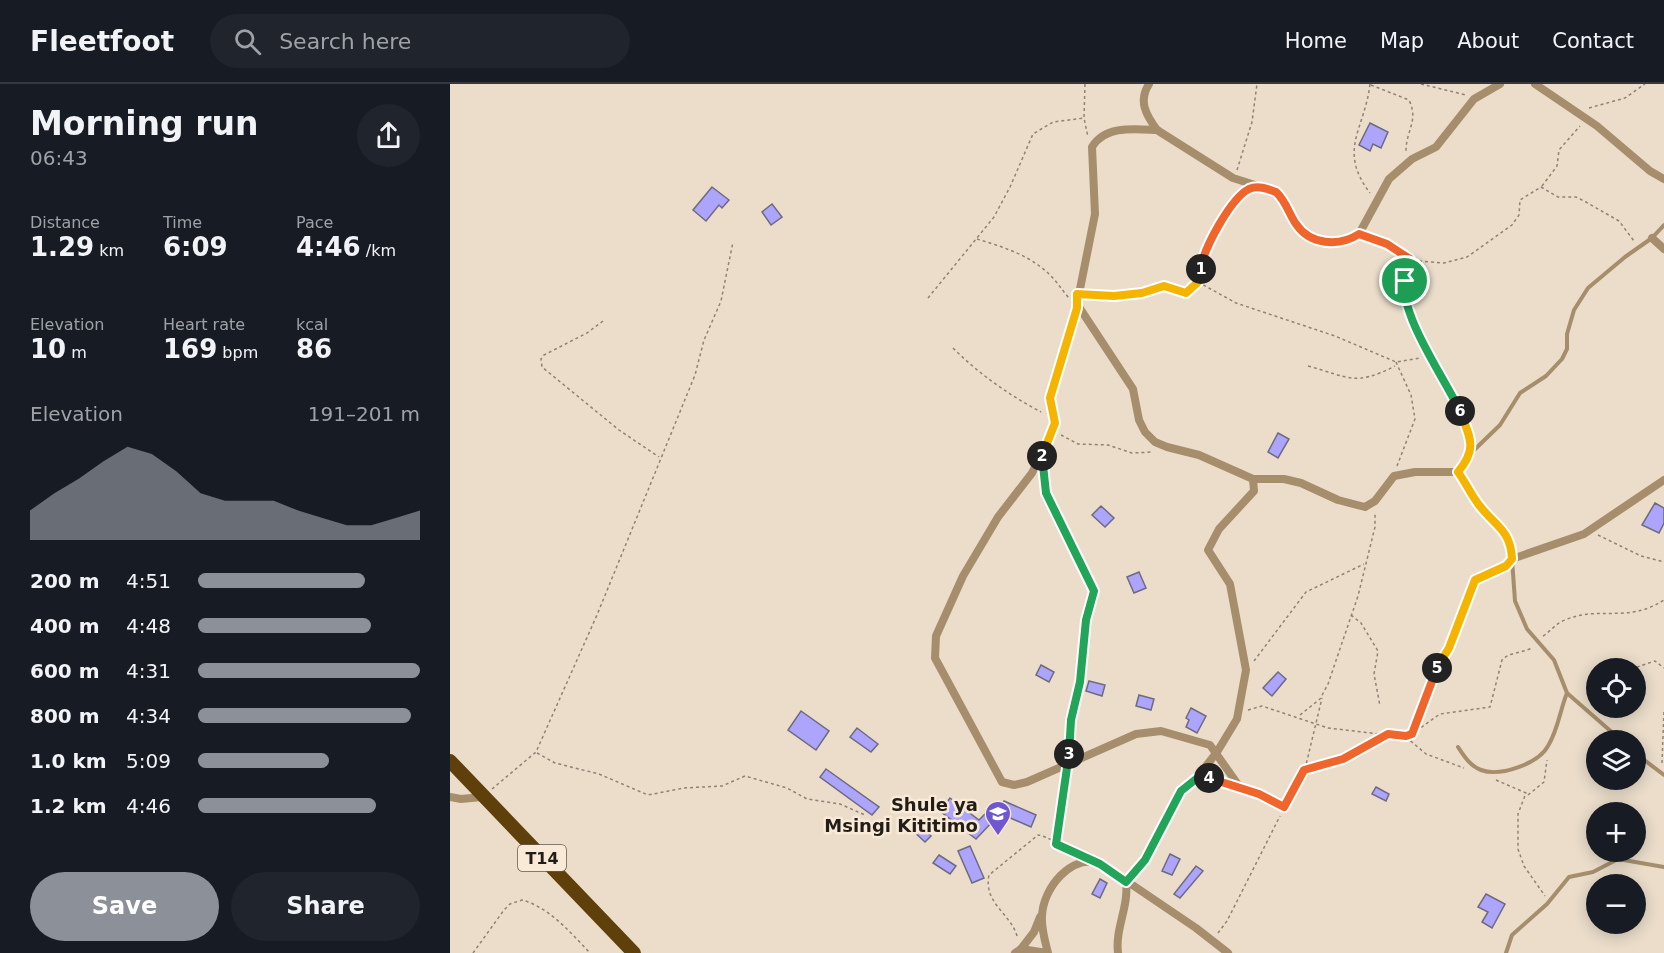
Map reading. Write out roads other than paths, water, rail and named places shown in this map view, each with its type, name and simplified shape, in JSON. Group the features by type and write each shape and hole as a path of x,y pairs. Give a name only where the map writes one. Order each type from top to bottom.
{"highway":[{"name":"T14","path":"450,761 482,797 634,953"}],"street":[{"path":"1149,84 1143,103 1149,119 1157,130 1233,178 1276,192 1297,226 1312,238 1328,243 1342,242 1359,234 1375,200 1389,179 1406,164 1442,141 1474,99 1500,84"},
{"path":"1535,84 1581,115 1650,171 1664,179"},
{"path":"1157,130 1124,129 1110,132 1096,140 1092,147 1095,214 1077,294 1077,306 1050,398 1054,420 1042,456 998,517 963,576 936,636 935,658 1002,782 1014,786 1068,766 1122,741 1149,732 1161,731 1202,742 1217,752 1239,786"},
{"path":"1359,234 1387,244 1410,259 1403,295 1431,361 1458,408 1472,442 1472,453"},
{"path":"1652,238 1664,249"},
{"path":"1077,306 1132,389 1145,432 1155,442 1207,458 1253,479 1284,479 1301,483 1338,500 1365,507 1375,501 1394,476 1415,472 1458,472"},
{"path":"1042,456 1046,493 1094,591 1086,620 1080,682 1071,720 1068,766"},
{"path":"1118,953 1117,937 1128,897 1126,882 1145,860 1181,791 1196,779 1217,752 1237,719 1246,670 1230,585 1208,550 1223,524 1254,491 1253,479"},
{"path":"1512,559 1589,531 1664,480"},
{"path":"1196,779 1207,778 1239,786 1284,807"},
{"path":"450,797 461,799 482,797"},
{"path":"1018,951 1034,932 1046,898 1061,874 1073,866 1090,860 1100,864 1196,928 1228,953"},
{"path":"1018,951 1047,953 1041,914"}],"lane":[{"path":"1609,730 1567,693 1554,660 1535,640 1519,613 1511,545 1507,535 1484,512 1458,472 1472,453 1500,425 1520,393 1546,376 1562,358 1567,349 1567,333 1574,310 1588,288 1636,248 1652,238 1664,225"},
{"path":"1458,747 1473,766 1492,772 1519,766 1546,750 1567,693"},
{"path":"1646,761 1663,774"},
{"path":"1506,953 1512,935 1547,904 1569,878 1593,872 1612,861 1626,860 1664,867"}],"place":[{"name":"Shule ya Msingi Kititimo","path":"998,837"}]}
